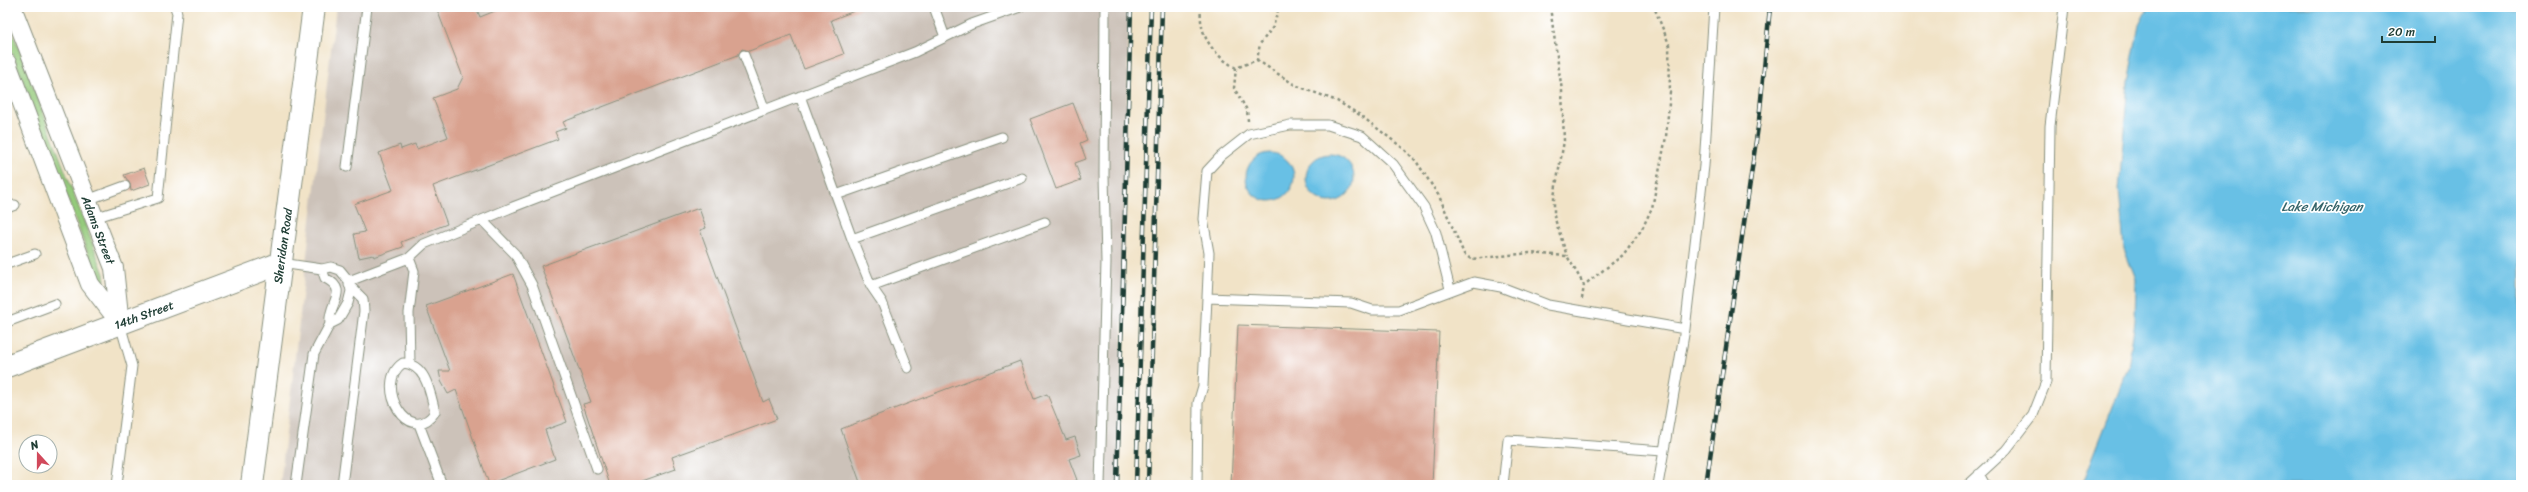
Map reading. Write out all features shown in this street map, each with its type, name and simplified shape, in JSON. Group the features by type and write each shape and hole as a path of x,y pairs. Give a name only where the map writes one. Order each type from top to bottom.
{"main road":[{"name":"Sheridan Road","path":"252,485 314,7"},
{"name":"14th Street","path":"7,366 281,263"}],"street":[{"name":"Adams Street","path":"12,7 114,268 120,324"},
{"path":"7,63 90,284 120,324"}],"lane":[{"path":"94,218 158,198 177,13 175,7"},
{"path":"347,167 367,7"},
{"path":"934,7 945,37"},
{"path":"349,283 409,258 424,244 482,220 915,52 972,24 1020,7"},
{"path":"1100,485 1106,262 1104,175 1105,7"},
{"path":"1658,485 1684,328 1704,166 1714,7"},
{"path":"1968,485 2006,450 2033,415 2046,382 2050,126 2064,7"},
{"path":"744,55 765,110"},
{"path":"800,96 852,239 871,286 882,302 908,368"},
{"path":"1196,485 1198,403 1203,386 1209,253 1203,219 1207,171 1221,156 1249,134 1290,124 1328,125 1362,136 1393,164 1424,207 1436,233 1450,289"},
{"path":"836,196 1002,136"},
{"path":"852,239 1022,178"},
{"path":"87,200 125,186"},
{"path":"482,220 514,254 532,285 597,469"},
{"path":"871,286 1045,222"},
{"path":"7,264 35,254"},
{"path":"409,258 414,271 409,313 410,364"},
{"path":"281,263 322,269 331,267 340,270 363,299 364,311 342,485"},
{"path":"322,269 325,278 334,282 338,290 328,314 330,324"},
{"path":"1207,298 1351,303 1372,310 1399,310 1450,289 1474,282 1501,287 1548,305 1684,328"},
{"path":"296,485 314,354 330,324 338,320 348,303 349,283"},
{"path":"7,322 55,304"},
{"path":"117,485 132,366 120,324"},
{"path":"403,363 410,364 420,369 435,412 430,419 420,424 410,423 401,415 392,393 391,382 394,372 403,363"},
{"path":"420,424 442,485"},
{"path":"1503,485 1508,440 1664,451"},
{"path":"1979,474 1985,485"}],"path":[{"path":"1201,7 1202,25 1215,54 1236,68"},
{"path":"1258,60 1260,44 1273,28 1279,7"},
{"path":"1550,7 1562,92 1564,142 1554,197 1554,216 1567,256 1584,285 1580,311"},
{"path":"1584,285 1623,255 1642,229 1652,208 1666,137 1670,92 1669,44 1654,7"},
{"path":"1236,68 1258,60"},
{"path":"1258,60 1295,85 1337,101 1360,114 1404,149 1416,161 1432,185 1447,213 1459,246 1464,254 1470,259 1530,253 1567,256"},
{"path":"1236,68 1234,88 1247,110 1249,134"}],"shaded area":[{"path":"336,7 1129,7 1119,485 280,485"}],"green space":[{"path":"7,17 104,274 105,280 103,282 98,280 7,39"}],"water":[{"name":"Lake Michigan","path":"2148,7 2521,7 2521,485 2082,485 2128,368 2135,321 2136,280 2124,249 2119,190 2128,82 2139,25"},
{"path":"1265,153 1275,153 1287,160 1294,172 1294,182 1287,194 1275,201 1265,201 1257,197 1250,190 1246,182 1246,172 1250,164 1257,157"},
{"path":"1325,154 1335,154 1347,161 1354,173 1354,183 1347,195 1335,202 1325,202 1317,198 1310,191 1306,183 1306,173 1310,165 1317,158"}],"building":[{"path":"436,7 476,7 480,17 505,7 862,8 831,20 844,54 804,69 791,35 749,51 742,49 738,55 563,122 566,128 555,132 558,139 433,186 447,224 401,242 403,247 374,257 373,255 359,258 354,234 365,232 354,204 393,190 379,153 400,145 401,149 415,144 417,149 448,137 433,98 457,89 463,77"},
{"path":"1073,103 1087,140 1080,143 1086,159 1075,163 1081,180 1056,189 1030,119"},
{"path":"144,168 150,184 131,191 130,184 124,175"},
{"path":"699,208 706,228 700,230 763,402 769,399 777,419 672,457 676,469 631,485 610,485 583,404 591,402 541,266"},
{"path":"513,274 567,422 545,430 555,459 489,484 456,390 448,394 441,381 439,371 450,371 426,306"},
{"path":"1238,325 1439,332 1432,485 1231,485"},
{"path":"1020,361 1034,399 1047,394 1066,440 1075,437 1081,455 1069,459 1077,480 1065,485 861,485 841,429"}],"railway":[{"path":"1117,485 1131,7"},
{"path":"1136,485 1151,7"},
{"path":"1148,485 1162,7"},
{"path":"1706,485 1759,120 1770,7"}]}
